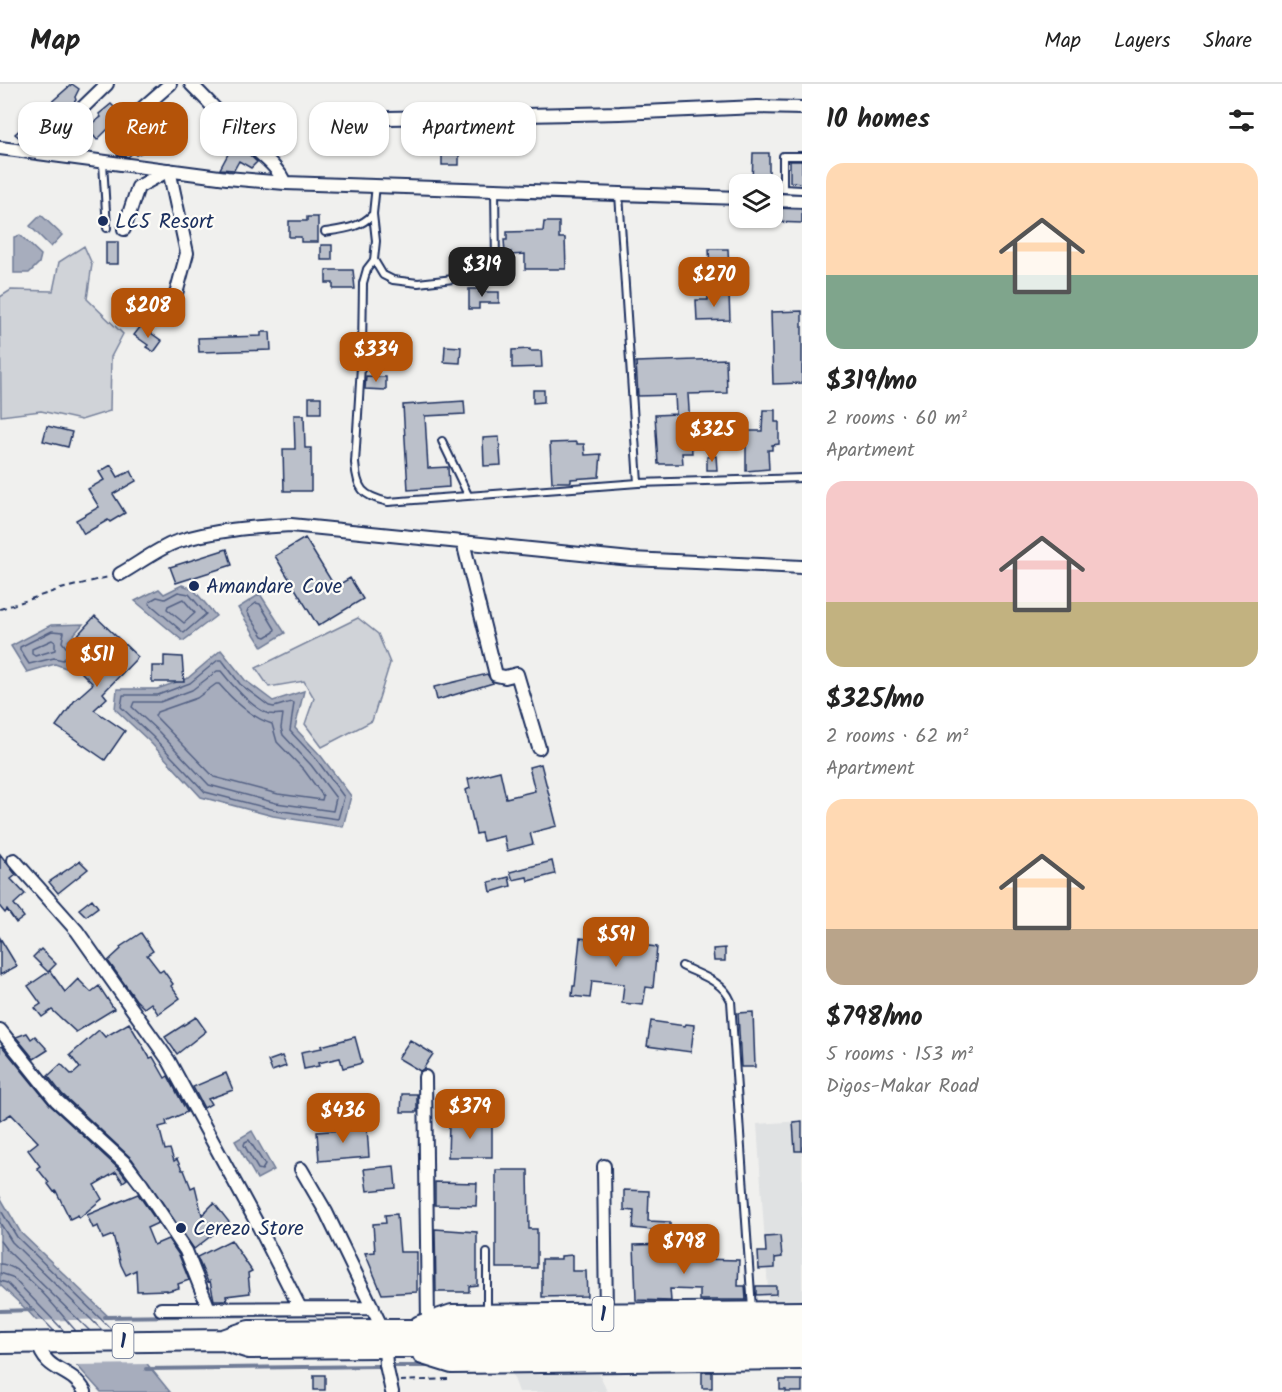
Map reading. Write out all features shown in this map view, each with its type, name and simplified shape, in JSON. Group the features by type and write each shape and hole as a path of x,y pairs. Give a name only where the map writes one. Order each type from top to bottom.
{"main road":[{"name":"1","path":"406,1340 428,1323 452,1315 802,1312"},
{"name":"1","path":"406,1340 802,1328"},
{"name":"1","path":"0,1343 223,1340 249,1331 385,1340 802,1344"},
{"name":"1","path":"406,1340 452,1363 802,1359"}],"street":[{"path":"88,102 107,84"},
{"path":"149,102 170,84"},
{"path":"191,84 268,160 281,174 285,183"},
{"path":"389,118 620,113 757,107 802,108"},
{"path":"0,148 18,150"},
{"path":"61,156 227,178 285,183 729,198"},
{"path":"124,229 138,187 169,170"},
{"path":"169,170 187,253 170,315"},
{"path":"783,200 802,201"},
{"path":"120,574 175,543 214,533 291,525 631,559 802,567"},
{"path":"463,542 496,675 505,677 517,674 539,748"},
{"path":"14,860 77,931 169,1061 273,1252 300,1308"},
{"path":"0,1030 56,1100 134,1174 186,1251 209,1309"},
{"path":"425,1077 428,1323"},
{"path":"604,1166 606,1314"},
{"path":"301,1169 318,1197 373,1308 385,1340 390,1387"},
{"path":"161,1309 373,1308"},
{"path":"42,1343 44,1359 57,1370 77,1380 85,1392"}],"lane":[{"path":"802,156 783,156 783,189 802,190"},
{"path":"103,163 107,228"},
{"path":"376,185 373,214 376,241 374,260 367,269 363,283 362,350 355,463 356,480 363,492 372,498 388,502 638,483 802,478"},
{"path":"374,260 383,275 406,282 418,283 486,275 495,267 495,189"},
{"path":"619,194 638,483"},
{"path":"325,232 356,227 373,214"},
{"path":"442,441 468,495"},
{"path":"682,966 715,982 727,992 731,1001 752,1312"},
{"path":"487,1315 488,1253"}],"path":[{"path":"0,609 62,589 120,574"},
{"path":"390,1387 455,1379"}],"shaded area":[{"path":"84,246 92,264 87,299 123,334 111,357 110,411 81,420 41,411 1,416 0,297 11,290 53,291 59,262"},
{"path":"358,618 378,634 390,663 372,721 322,747 305,724 314,698 304,681 269,687 256,668"},
{"path":"802,1121 802,1305 769,1305 757,1124"},
{"path":"599,1372 607,1392 519,1392 512,1373"}],"water":[{"path":"41,215 62,235 51,247 30,226"},
{"path":"20,235 41,255 39,263 29,273 14,273 14,237"},
{"path":"182,585 193,589 216,616 183,641 135,601 159,589 164,594"},
{"path":"260,594 285,633 262,647 238,608"},
{"path":"83,624 68,641 80,652 69,663 74,671 55,664 27,672 11,646 51,625"},
{"path":"221,650 245,680 273,701 304,691 295,728 321,756 351,796 343,827 273,816 201,797 149,741 115,709 117,689 157,689 188,678"},
{"path":"252,1131 274,1170 257,1179 235,1141"},
{"path":"0,1197 21,1233 109,1317 170,1392 101,1392 27,1310 0,1285"}],"pier":[{"path":"114,1319 150,1364 73,1365 32,1321"}],"building":[{"path":"72,84 79,89 74,102 51,102"},
{"path":"105,109 105,132 97,140 93,135 93,123 101,117 99,114"},
{"path":"753,153 769,153 769,174 752,174"},
{"path":"227,156 251,156 257,162 251,168 239,161 234,170 220,169"},
{"path":"442,156 459,156 459,165 442,165"},
{"path":"790,161 802,161 802,183 790,182"},
{"path":"783,208 802,209 802,223 783,222"},
{"path":"307,217 318,217 318,242 301,242 301,237 289,237 289,221 307,221"},
{"path":"544,222 559,222 559,238 565,238 566,269 525,269 525,254 505,253 504,240 507,240 507,232 543,231"},
{"path":"106,242 118,242 118,264 106,264"},
{"path":"321,245 332,245 332,260 321,260"},
{"path":"709,249 728,249 729,270 710,270"},
{"path":"326,270 353,270 355,289 333,289 333,283 326,283"},
{"path":"469,289 479,289 479,292 499,292 499,303 479,303 479,309 469,309"},
{"path":"708,294 729,294 730,320 697,321 696,300 708,300"},
{"path":"802,311 802,383 773,384 771,312"},
{"path":"141,326 162,341 154,352 134,335"},
{"path":"261,332 270,332 271,350 199,352 198,338 261,336"},
{"path":"445,346 461,347 460,363 444,362"},
{"path":"530,349 530,351 541,351 542,367 512,368 512,350"},
{"path":"726,359 727,393 688,394 692,453 682,453 683,464 658,464 655,415 676,414 675,395 638,396 636,362"},
{"path":"366,376 386,377 386,390 365,389"},
{"path":"533,390 544,390 544,402 533,403"},
{"path":"309,397 321,397 321,413 309,413"},
{"path":"464,401 465,414 425,416 428,468 448,467 449,487 408,490 403,405"},
{"path":"763,410 775,410 775,422 779,422 779,444 772,445 772,450 768,450 769,469 746,471 746,431 762,431"},
{"path":"294,415 304,415 305,448 311,448 311,491 284,491 283,449 295,449"},
{"path":"47,426 72,432 68,447 43,441"},
{"path":"499,437 501,465 484,466 483,438"},
{"path":"577,442 577,444 584,444 585,455 601,454 599,477 571,479 571,482 552,482 550,443"},
{"path":"716,456 717,470 707,470 707,457"},
{"path":"111,465 118,477 131,471 136,481 113,494 125,513 84,534 76,520 99,507 88,489 104,480 99,472"},
{"path":"305,538 335,587 350,578 363,599 318,626 275,556"},
{"path":"227,549 232,565 176,583 170,567"},
{"path":"95,616 138,657 103,693 107,698 94,710 125,731 105,760 56,726 75,700 93,684 73,664 84,652 72,641"},
{"path":"164,656 182,657 184,682 152,682 152,666 164,666"},
{"path":"487,674 493,683 437,700 434,687"},
{"path":"541,764 557,826 530,833 533,844 507,851 504,836 483,841 481,833 476,834 466,790 470,788 468,779 500,771 506,798 535,791 529,767"},
{"path":"0,854 16,875 11,879 25,894 14,904 24,917 16,923 7,910 5,913 0,907"},
{"path":"80,861 88,869 58,893 49,882"},
{"path":"552,861 555,874 528,881 527,877 513,880 510,872"},
{"path":"509,877 511,886 491,892 489,882"},
{"path":"92,899 98,907 86,916 79,909"},
{"path":"141,933 153,951 147,955 160,972 163,970 180,998 158,1014 151,1003 144,1008 136,1000 108,961 121,949 120,947"},
{"path":"0,938 17,966 0,975"},
{"path":"580,938 657,947 653,988 646,987 643,1005 622,1003 624,984 592,981 590,998 572,996"},
{"path":"725,948 725,961 714,961 713,949"},
{"path":"41,949 56,964 48,972 33,957"},
{"path":"50,971 65,992 78,979 91,992 99,986 114,1009 76,1032 52,1010 42,1017 35,1008 41,1004 28,986"},
{"path":"753,1012 755,1067 741,1067 738,1013"},
{"path":"196,1017 206,1031 177,1054 165,1037"},
{"path":"651,1021 685,1026 686,1024 694,1025 691,1052 647,1046"},
{"path":"129,1023 150,1058 153,1057 165,1078 168,1076 187,1112 166,1121 167,1125 159,1127 165,1150 170,1149 174,1161 177,1159 184,1170 191,1188 195,1186 202,1215 214,1203 229,1222 194,1249 132,1159 62,1094 48,1076 61,1064 72,1075 80,1068 70,1055 99,1030 105,1037"},
{"path":"27,1033 31,1039 35,1036 48,1050 34,1059 16,1037"},
{"path":"355,1037 362,1063 343,1068 340,1058 304,1069 301,1052"},
{"path":"410,1040 433,1054 420,1071 398,1058"},
{"path":"2,1046 50,1105 127,1179 123,1182 116,1172 94,1185 102,1199 79,1218 78,1215 70,1219 56,1191 54,1192 37,1168 40,1166 28,1150 38,1142 11,1114 0,1121 0,1047"},
{"path":"282,1056 286,1066 272,1071 268,1061"},
{"path":"226,1073 233,1090 208,1099 211,1104 204,1108 193,1087"},
{"path":"402,1094 417,1094 417,1112 401,1112"},
{"path":"802,1121 802,1151 795,1151 793,1122"},
{"path":"449,1123 492,1124 492,1157 448,1157"},
{"path":"367,1128 369,1157 319,1161 317,1132"},
{"path":"394,1166 396,1188 367,1191 364,1169"},
{"path":"496,1170 528,1170 529,1229 537,1229 537,1268 496,1268"},
{"path":"435,1182 477,1183 476,1206 435,1205"},
{"path":"624,1190 649,1191 648,1221 670,1222 670,1232 633,1228 634,1211 624,1210"},
{"path":"138,1194 158,1223 147,1228 154,1245 168,1239 179,1255 189,1280 178,1284 179,1288 167,1291 137,1291 136,1270 126,1275 113,1235 103,1239 98,1226 93,1228 87,1215"},
{"path":"397,1214 400,1252 417,1252 417,1292 382,1294 365,1253 375,1252 373,1224 386,1223 385,1215"},
{"path":"435,1229 477,1232 477,1285 469,1286 469,1292 436,1292"},
{"path":"780,1236 782,1257 775,1258 775,1268 759,1269 758,1252 766,1252 765,1237"},
{"path":"231,1240 252,1271 248,1273 250,1293 226,1296 227,1300 214,1300 210,1281 208,1282 197,1257"},
{"path":"669,1244 669,1251 698,1251 698,1259 739,1260 738,1286 745,1286 746,1300 700,1300 700,1290 670,1289 671,1301 636,1300 634,1245"},
{"path":"572,1255 572,1271 586,1271 587,1296 542,1297 542,1259 561,1259 561,1256"},
{"path":"756,1286 776,1286 776,1294 756,1295"},
{"path":"702,1372 712,1372 712,1388 702,1388"},
{"path":"314,1375 325,1375 325,1390 314,1390"},
{"path":"780,1380 802,1380 802,1392 780,1390"}],"waterway":[{"path":"0,1311 32,1310"},
{"path":"105,1317 331,1314"},
{"path":"146,1369 379,1366"},
{"path":"392,1366 429,1366"}],"place":[{"name":"LC5 Resort","path":"103,221"},
{"name":"Amandare Cove","path":"194,586"},
{"name":"Cerezo Store","path":"181,1228"}]}
